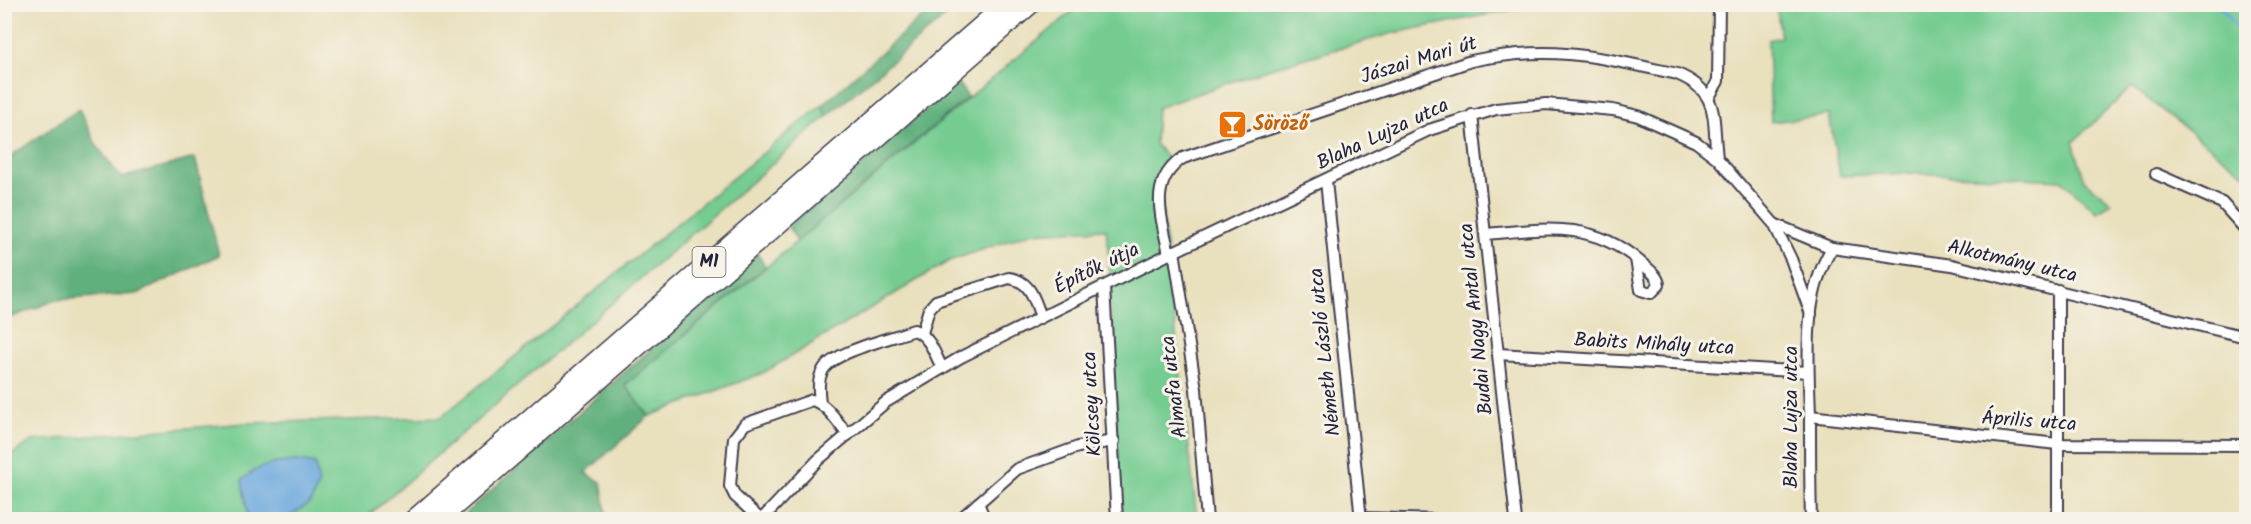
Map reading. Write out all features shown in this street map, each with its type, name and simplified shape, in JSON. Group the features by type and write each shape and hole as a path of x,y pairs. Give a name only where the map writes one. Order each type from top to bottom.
{"highway":[{"name":"M1","path":"413,519 1005,4"},
{"name":"M1","path":"439,519 1030,4"}],"street":[{"path":"1717,158 1715,120 1709,97 1718,81 1719,4"},
{"name":"Jászai Mari út","path":"1172,252 1159,192 1166,173 1183,158 1472,62 1528,52 1588,55 1677,74 1699,85 1709,97"},
{"name":"Blaha Lujza utca","path":"1172,252 1326,181 1429,130 1472,115 1496,108 1546,104 1614,110 1638,116 1677,132 1717,158 1774,224 1791,259 1811,314"},
{"name":"Budai Nagy Antal utca","path":"1472,115 1487,234 1516,519"},
{"path":"2156,174 2222,203 2247,230"},
{"name":"Németh László utca","path":"1326,181 1361,519"},
{"name":"Alkotmány utca","path":"1774,224 1832,248 1952,265 2244,337 2247,313"},
{"path":"1487,234 1574,230 1605,239 1636,259"},
{"name":"Blaha Lujza utca","path":"1811,519 1808,372 1811,314 1817,278 1832,248"},
{"name":"Építők útja","path":"819,402 812,400 769,413 745,424 734,438 730,486 735,496 761,519 818,460 886,402 942,368 1172,252"},
{"name":"Almafa utca","path":"1172,252 1196,388 1207,519"},
{"name":"Építők útja","path":"922,333 928,309 936,301 1009,278 1020,279 1028,286 1041,317"},
{"name":"Kölcsey utca","path":"1104,287 1117,519"},
{"path":"2058,290 2058,519"},
{"path":"848,435 819,402 818,382 823,369 833,359 914,330 922,333 942,368"},
{"name":"Babits Mihály utca","path":"1498,354 1808,372"},
{"name":"Április utca","path":"1810,416 2057,444 2247,445"},
{"path":"959,519 1017,469 1078,447 1114,441"},
{"path":"978,503 985,519"},
{"path":"1361,519 1443,519"}],"green space":[{"path":"935,5 959,5 826,117 822,105"},
{"path":"1080,5 1537,5 1393,33 1271,68 1157,108 1155,144 1171,162 1159,184 1197,519 1121,519 1110,301 1112,292 1106,229 1031,233 949,261 763,373 649,416 625,385"},
{"path":"1559,5 1736,5 1638,7"},
{"path":"1776,5 2238,5 2246,14 2246,175 2132,87 2073,142 2085,181 2112,203 2097,212 2061,180 1910,173 1840,176 1829,115 1771,122 1768,40 1781,37"},
{"path":"958,83 968,97 797,241 788,227"},
{"path":"822,105 826,117 364,519 5,520 5,459 32,441 247,423 441,417"},
{"path":"79,109 97,146 121,178 195,158 219,255 137,294 56,300 5,320 5,160"},
{"path":"758,254 765,267 625,385 649,416 585,473 601,482 607,519 550,519 543,515 534,519 459,519"}],"water":[{"path":"299,461 315,464 319,484 311,502 286,519 248,517 242,480 255,470 269,465"}],"waterway":[{"path":"2217,4 2246,36"}],"place":[{"name":"Söröző","path":"1232,125"}]}
